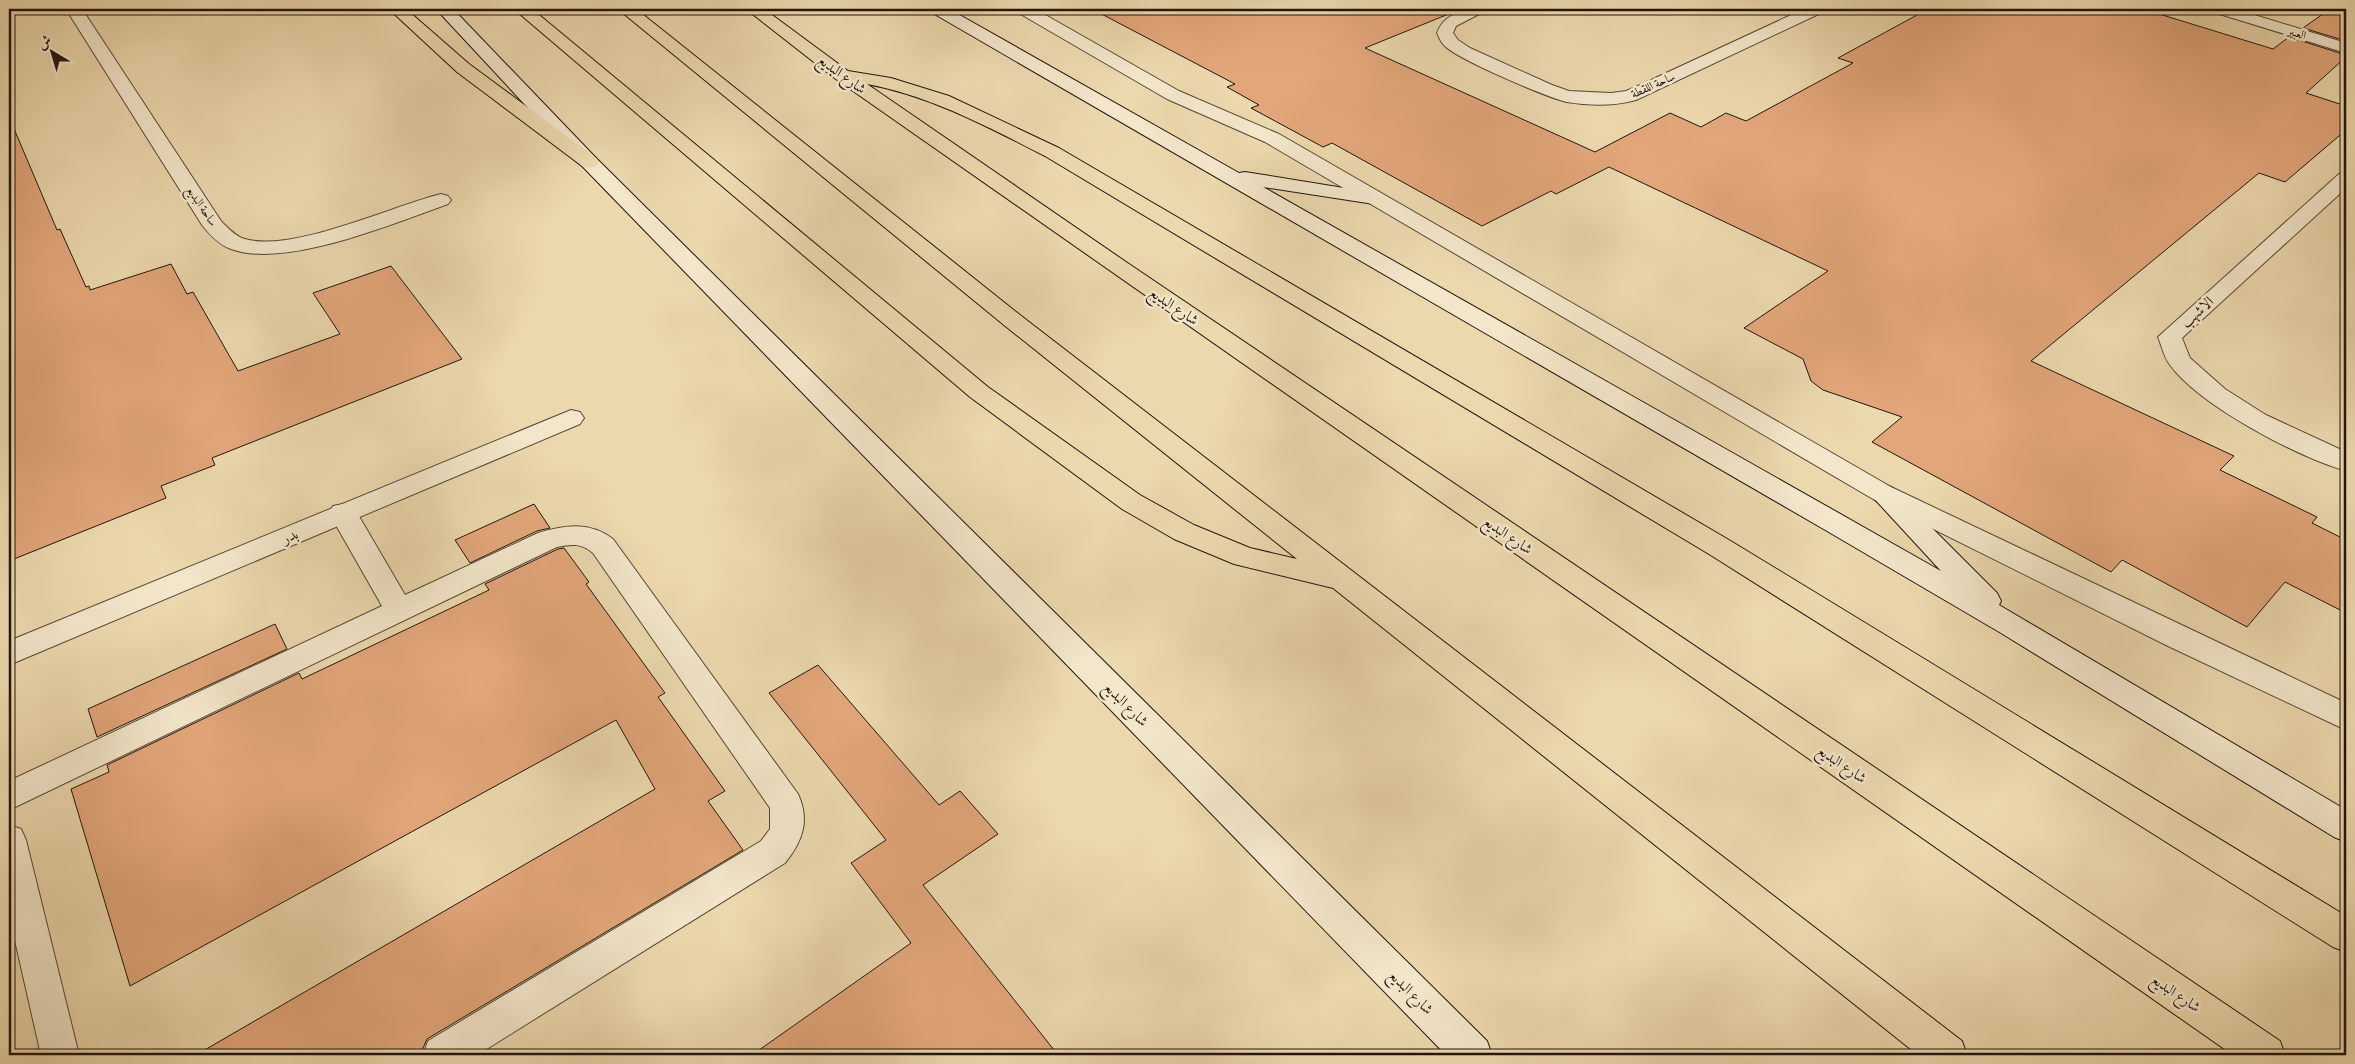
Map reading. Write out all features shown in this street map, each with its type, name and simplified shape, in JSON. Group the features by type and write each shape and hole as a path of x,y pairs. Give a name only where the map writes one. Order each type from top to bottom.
{"highway":[{"path":"397,9 463,68 589,162"},
{"path":"522,9 979,392 1131,502 1184,532 1244,557 1343,580"},
{"path":"626,9 1012,320 1948,1055"},
{"name":"شارع البديع","path":"754,9 839,73 1118,267 2266,1055"},
{"path":"839,73 905,87 1005,127 1052,152 1712,542 2346,934"}],"street":[{"name":"ساحة البديع","path":"74,9 213,225 224,237 242,246 278,249 312,241 441,200"},
{"name":"شارع البديع","path":"444,9 589,162 1473,1055"},
{"path":"937,9 2010,625 2346,827"},
{"path":"1024,9 1173,96 1204,110 1256,129 1882,493 2346,717"},
{"name":"ساحة اللقطة","path":"1477,9 1449,23 1445,33 1451,43 1464,52 1546,89 1566,96 1603,100 1630,96 1816,9"},
{"name":"العبير","path":"2219,9 2346,48"},
{"path":"1228,175 1374,198"},
{"name":"الاشهب","path":"2346,178 2170,337 2179,360 2211,390 2260,424 2346,462"},
{"name":"بدر","path":"9,653 571,418"},
{"path":"1882,493 2010,625"},
{"path":"343,513 399,610"},
{"path":"9,796 548,540 573,535 594,538 603,546 786,804 789,828 773,852 442,1055"},
{"path":"9,840 60,1055"}],"building":[{"path":"1092,9 1456,9 1456,11 1365,48 1595,152 1670,113 1701,127 1726,113 1746,121 1853,63 1838,58 1928,9 2143,9 2273,49 2289,37 2346,55 2306,93 2346,106 2346,130 2285,182 2259,173 2031,361 2234,456 2220,470 2317,517 2312,523 2346,540 2346,613 2285,582 2247,627 2122,560 2111,572 1872,442 1902,417 1823,390 1811,381 1803,359 1744,328 1828,271 1609,167 1556,194 1551,191 1482,226 1332,143 1323,147 1251,108 1259,105 1227,87 1235,84"},
{"path":"2330,9 2346,9 2346,41 2303,28"},
{"path":"9,117 57,230 60,229 86,287 89,286 90,290 171,264 187,294 193,292 238,371 340,334 313,293 391,266 462,359 212,458 215,465 161,486 166,498 9,561"},
{"path":"534,504 550,528 537,531 470,563 455,540"},
{"path":"564,548 589,582 586,584 665,693 658,697 725,791 708,801 743,850 427,1039 420,1055 196,1055 655,789 616,720 130,986 71,789 109,772 107,765 299,673 302,679 489,590 485,584 558,549"},
{"path":"275,624 287,649 97,737 88,709"},
{"path":"818,665 939,805 960,791 998,834 923,885 1058,1055 752,1055 911,943 851,863 886,840 769,693"}]}
